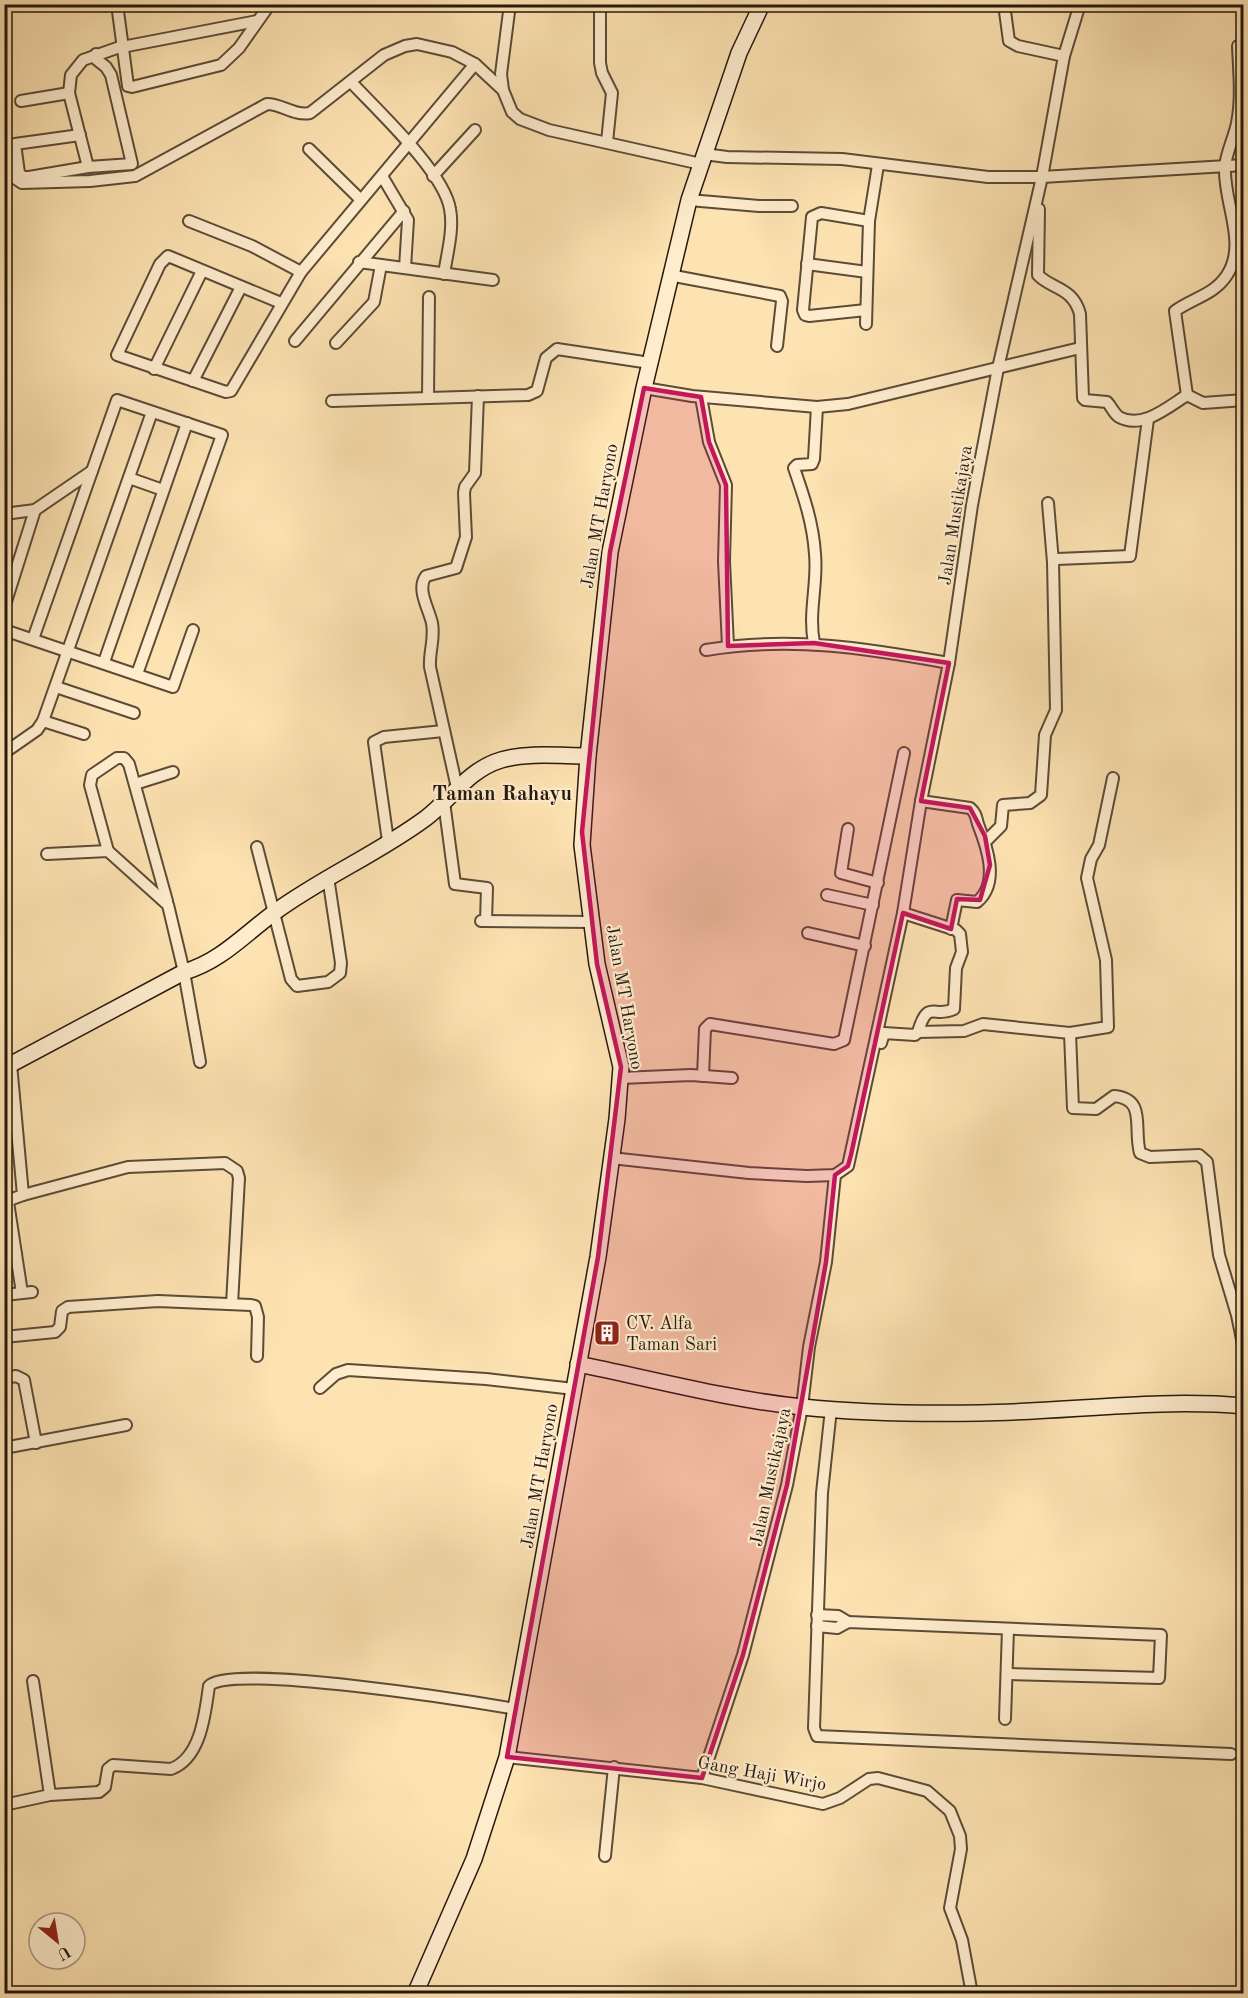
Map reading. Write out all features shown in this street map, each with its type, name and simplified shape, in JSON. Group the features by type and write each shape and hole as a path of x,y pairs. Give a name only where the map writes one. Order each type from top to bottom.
{"main road":[{"name":"Jalan MT Haryono","path":"415,1994 471,1868 507,1757 598,1257 621,1078 620,1059 597,964 582,845 588,756 610,552 669,275 688,200 739,53 762,4"},
{"path":"8,1066 184,972 205,965 218,957 274,913 328,877 426,818 457,788 488,766 513,757 588,756"},
{"path":"578,1364 709,1392 802,1407 831,1409 979,1413 1141,1403 1194,1402 1244,1406"}],"street":[{"path":"117,4 111,50 124,69 128,86 144,85 221,64 239,48 259,13 270,4"},
{"path":"510,4 501,74 503,90 512,112 520,119 549,130 702,159 727,157 842,159 988,177 1042,177 1244,165"},
{"path":"600,4 600,63 602,73 612,93 607,142"},
{"path":"1004,4 1009,41 1018,46 1064,56"},
{"name":"Jalan Mustikajaya","path":"702,1778 736,1677 776,1533 802,1407 809,1347 826,1262 839,1173 851,1155 903,913 921,801 949,663 972,505 998,368 1042,177 1064,56 1080,4"},
{"path":"88,167 69,93 69,83 76,66 111,50 259,13"},
{"path":"4,144 16,179 22,183 90,181 135,176 151,170 267,104 274,104 301,114 310,113 384,55 405,46 417,44 452,52 475,64 503,90"},
{"path":"1187,395 1175,311 1212,291 1228,274 1232,264 1235,238 1225,167 1237,124 1238,46"},
{"path":"80,135 15,144 19,173 23,177 29,177 88,167 132,164 111,75 106,66 96,59 111,50"},
{"path":"281,303 168,256 160,264 117,354 118,357 154,369 226,392 231,391 301,272 475,64"},
{"path":"351,82 408,142 447,198 450,209 444,274"},
{"path":"21,101 69,93"},
{"path":"433,176 475,130"},
{"path":"309,149 360,199"},
{"path":"866,324 869,221 878,165"},
{"path":"382,176 408,220 405,268"},
{"path":"1038,194 1038,275 1056,285 1078,307 1085,400 1107,402 1114,413 1124,419 1148,419 1187,395"},
{"path":"688,200 759,206 792,206"},
{"path":"295,341 404,211"},
{"path":"866,310 805,315 807,264 814,214 869,221"},
{"path":"189,221 252,246 301,272"},
{"path":"359,262 493,280"},
{"path":"807,264 867,272"},
{"path":"336,343 374,302 381,266"},
{"path":"154,369 201,271"},
{"path":"669,275 780,296 782,301 777,346"},
{"path":"193,381 242,287"},
{"path":"428,398 429,297"},
{"path":"644,388 701,397 817,407 848,404 1080,348"},
{"path":"332,401 534,393 541,382 546,358 557,349 650,363"},
{"path":"1187,395 1203,403 1244,400"},
{"path":"457,788 430,667 429,651 434,636 422,585 426,576 456,568 458,557 464,548 464,493 465,487 475,473 478,396"},
{"path":"701,397 709,442 726,485 724,561 728,646"},
{"path":"33,639 117,400 187,423 222,435 137,674"},
{"path":"814,643 811,598 816,554 812,523 794,468 797,465 812,464 814,459 817,407"},
{"path":"4,753 43,722 152,412"},
{"path":"1053,562 1057,559 1131,556 1148,419"},
{"path":"104,662 187,423"},
{"path":"4,514 35,510 92,471"},
{"path":"129,478 163,490"},
{"path":"986,841 1001,826 1003,805 1030,803 1041,795 1045,735 1056,710 1053,562 1048,503"},
{"path":"4,608 35,510"},
{"path":"4,630 173,687 193,630"},
{"path":"706,650 728,646 814,643 949,663"},
{"path":"56,687 134,713"},
{"path":"43,722 84,734"},
{"path":"388,841 374,742 384,736 443,731"},
{"path":"703,1076 705,1029 710,1024 834,1044 843,1042 904,753"},
{"path":"168,904 108,851 90,785 92,775 117,758 124,758 129,764 168,904 184,972 200,1062"},
{"path":"135,784 173,772"},
{"path":"611,1158 778,1176 839,1173 852,1166 855,1157 884,1033 915,1035 918,1032 970,1031 983,1024 1070,1033 1103,1029 1108,1025 1102,939 1089,896 1087,878 1091,859 1099,845 1113,778"},
{"path":"921,801 970,808 976,813 986,841 990,865 983,896 977,902 957,900 951,929"},
{"path":"444,802 455,884 487,888 483,921 592,922"},
{"path":"848,829 841,873 878,883"},
{"path":"257,847 294,983 302,987 334,980 340,973 341,963 328,877"},
{"path":"47,854 108,851"},
{"path":"827,895 873,905"},
{"path":"903,913 958,932 962,943 956,972 954,1009 926,1012 918,1032"},
{"path":"808,933 865,946"},
{"path":"1070,1033 1073,1108 1096,1109 1114,1096 1128,1099 1135,1107 1140,1153 1150,1157 1198,1155 1207,1162 1217,1247 1237,1315 1244,1349"},
{"path":"8,1066 23,1195"},
{"path":"621,1078 703,1076 732,1078"},
{"path":"4,1295 27,1293 10,1255 6,1202 23,1195 128,1167 225,1163 233,1166 239,1178 232,1304"},
{"path":"4,1337 55,1332 60,1327 62,1311 68,1307 158,1301 232,1304 255,1306 257,1310 257,1356"},
{"path":"320,1388 336,1374 348,1370 486,1379 574,1389"},
{"path":"4,1378 16,1376 24,1380 36,1443"},
{"path":"831,1409 822,1493 817,1620 814,1728 819,1737 1231,1754"},
{"path":"4,1448 126,1425"},
{"path":"817,1620 837,1628 848,1623 1161,1635 1159,1678 1007,1674"},
{"path":"1005,1719 1008,1629"},
{"path":"4,1805 50,1795 103,1790 108,1769 113,1765 171,1769 184,1763 202,1726 209,1686 216,1680 225,1678 278,1678 426,1695 516,1709"},
{"path":"33,1681 50,1795"},
{"name":"Gang Haji Wirjo","path":"507,1757 702,1778 823,1804 840,1798 869,1779 878,1778 914,1786 939,1799 954,1817 960,1836 959,1863 950,1908 962,1940 972,1994"},
{"path":"605,1856 614,1767"}],"highlighted area":[{"path":"644,388 701,397 709,442 726,485 728,646 814,643 949,663 921,801 970,808 985,836 990,865 980,900 957,899 951,929 903,913 851,1155 848,1166 835,1175 826,1262 787,1485 743,1655 702,1778 507,1757 598,1257 621,1067 597,964 582,832 610,552"}],"place":[{"name":"CV. Alfa Taman Sari","path":"607,1333"}],"district":[{"name":"Taman Rahayu","path":"502,793"}]}
